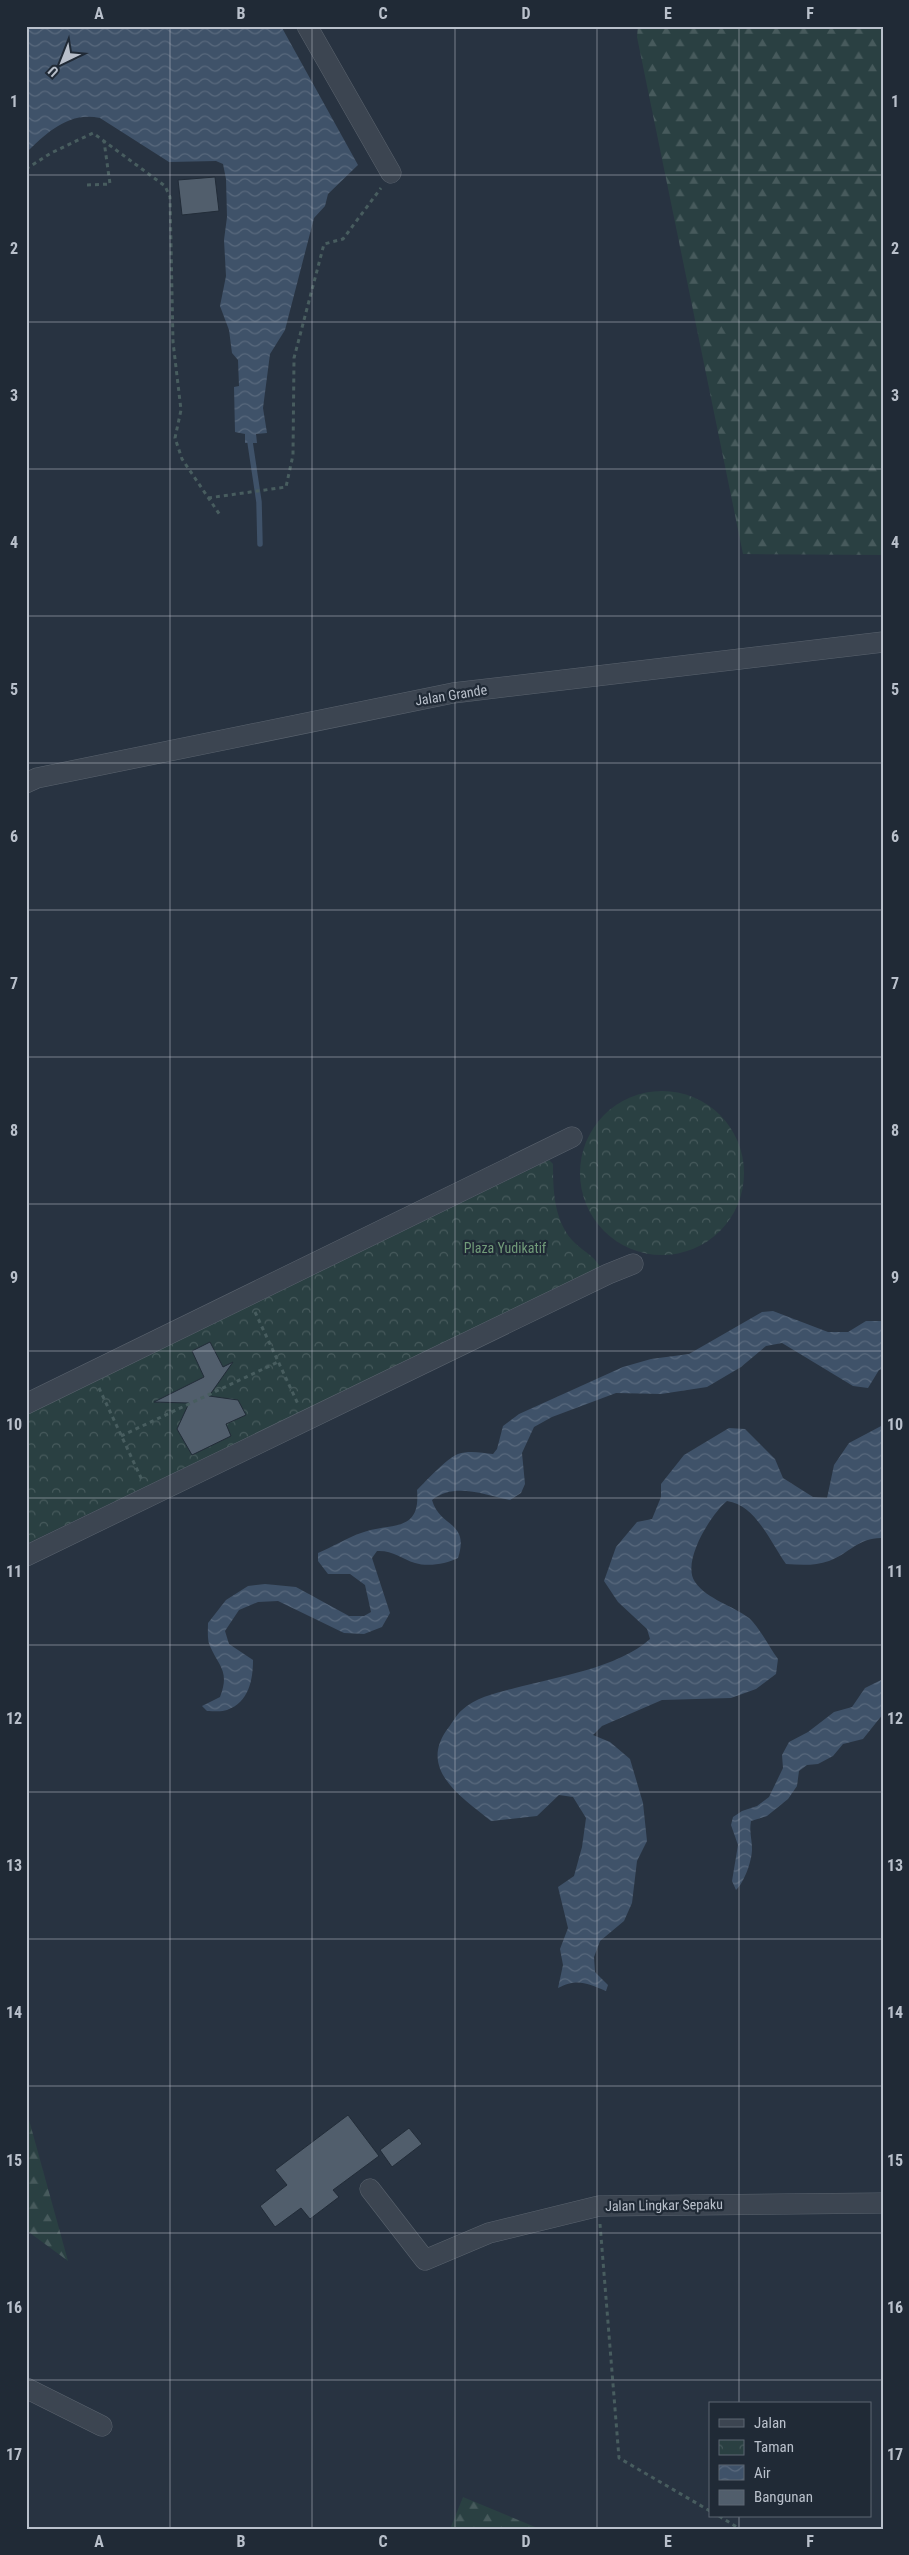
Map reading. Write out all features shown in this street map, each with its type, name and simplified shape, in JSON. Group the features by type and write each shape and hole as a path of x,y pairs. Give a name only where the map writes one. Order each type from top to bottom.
{"street":[{"path":"307,26 391,174"},
{"name":"Jalan Grande","path":"26,783 37,778 453,693 883,642"},
{"path":"26,1404 572,1137"},
{"path":"26,1556 608,1274 633,1264"},
{"name":"Jalan Lingkar Sepaku","path":"370,2189 425,2260 489,2233 599,2206 883,2202"},
{"path":"26,2388 102,2426"}],"path":[{"path":"26,169 50,153 92,133 165,186 170,197 173,342 181,410 175,438 182,459 220,515"},
{"path":"87,185 110,184 104,141"},
{"path":"208,498 286,487 293,455 294,358 324,244 343,239 354,227 391,174"},
{"path":"247,1296 306,1420"},
{"path":"121,1436 278,1362"},
{"path":"92,1372 150,1496"},
{"path":"599,2206 619,2458 709,2510"},
{"path":"722,2518 740,2529"}],"green space":[{"path":"638,26 883,26 883,555 743,554 637,37"},
{"path":"670,1091 686,1094 701,1100 726,1121 735,1134 741,1149 744,1173 743,1189 735,1212 714,1237 701,1246 686,1252 654,1255 638,1252 616,1242 593,1219 581,1189 580,1165 583,1149 593,1127 616,1104 646,1092"},
{"name":"Plaza Yudikatif","path":"549,1160 553,1164 554,1196 563,1227 576,1244 592,1257 601,1268 26,1544 26,1415"},
{"path":"26,2109 68,2261 26,2230"},
{"path":"463,2497 540,2529 450,2529"}],"water":[{"path":"26,26 281,26 358,165 328,194 325,206 314,218 285,330 270,354 263,408 267,433 256,434 257,443 245,443 245,434 235,432 234,387 239,386 238,360 232,353 229,330 220,306 226,276 224,240 227,217 226,179 223,164 216,161 169,162 100,118 89,117 78,118 59,125 26,153"},
{"path":"773,1311 828,1332 848,1332 866,1321 883,1321 883,1369 879,1370 868,1388 853,1386 782,1343 766,1346 741,1367 707,1387 661,1394 616,1393 552,1417 534,1427 522,1453 525,1484 521,1493 510,1500 470,1491 460,1491 450,1492 432,1500 441,1516 457,1531 460,1537 461,1546 458,1558 448,1562 426,1565 415,1563 387,1552 377,1551 372,1558 390,1613 382,1627 364,1634 344,1633 278,1601 258,1602 239,1610 225,1631 229,1644 253,1660 251,1682 248,1690 240,1702 227,1710 207,1711 202,1706 220,1697 223,1688 224,1675 209,1644 208,1623 226,1600 248,1586 265,1584 296,1587 349,1616 364,1616 371,1612 365,1585 350,1574 328,1574 318,1561 318,1553 361,1533 401,1524 409,1520 414,1514 417,1504 417,1490 437,1470 458,1454 471,1452 493,1454 497,1449 503,1426 519,1414 623,1367 651,1359 689,1354 762,1312"},
{"path":"883,1425 883,1538 867,1540 824,1563 808,1565 786,1564 754,1517 737,1504 727,1501 720,1507 706,1527 695,1551 692,1563 692,1573 695,1582 713,1598 742,1613 753,1622 778,1659 776,1674 756,1689 731,1698 662,1700 602,1726 593,1735 610,1742 630,1759 643,1803 647,1841 637,1861 632,1903 624,1921 600,1941 594,1957 595,1972 608,1985 606,1991 577,1982 558,1988 563,1965 560,1949 568,1928 558,1887 574,1876 582,1847 586,1818 573,1797 559,1795 537,1816 491,1821 457,1793 441,1771 438,1759 439,1745 446,1731 462,1710 480,1699 604,1664 637,1649 650,1639 647,1629 618,1602 604,1581 616,1547 637,1522 652,1519 661,1497 661,1484 684,1455 729,1428 745,1429 775,1459 783,1478 813,1497 827,1498 834,1465 849,1443"},
{"path":"883,1679 883,1714 863,1739 843,1744 833,1756 818,1764 807,1765 799,1771 797,1786 788,1799 767,1816 751,1821 751,1859 745,1877 736,1890 732,1881 738,1845 731,1825 733,1817 742,1811 757,1806 769,1797 783,1768 782,1755 789,1742 808,1732 834,1712 852,1707 865,1688"}],"building":[{"path":"215,177 219,211 182,215 178,180"},
{"path":"210,1342 223,1367 233,1362 209,1396 238,1400 246,1415 226,1424 231,1436 192,1455 177,1429 189,1403 154,1402 204,1377 192,1351"},
{"path":"348,2115 379,2156 333,2190 339,2197 310,2219 301,2208 275,2227 260,2206 287,2185 275,2170"},
{"path":"409,2128 422,2144 392,2167 380,2150"}],"waterway":[{"path":"250,442 259,502 260,544"}]}
